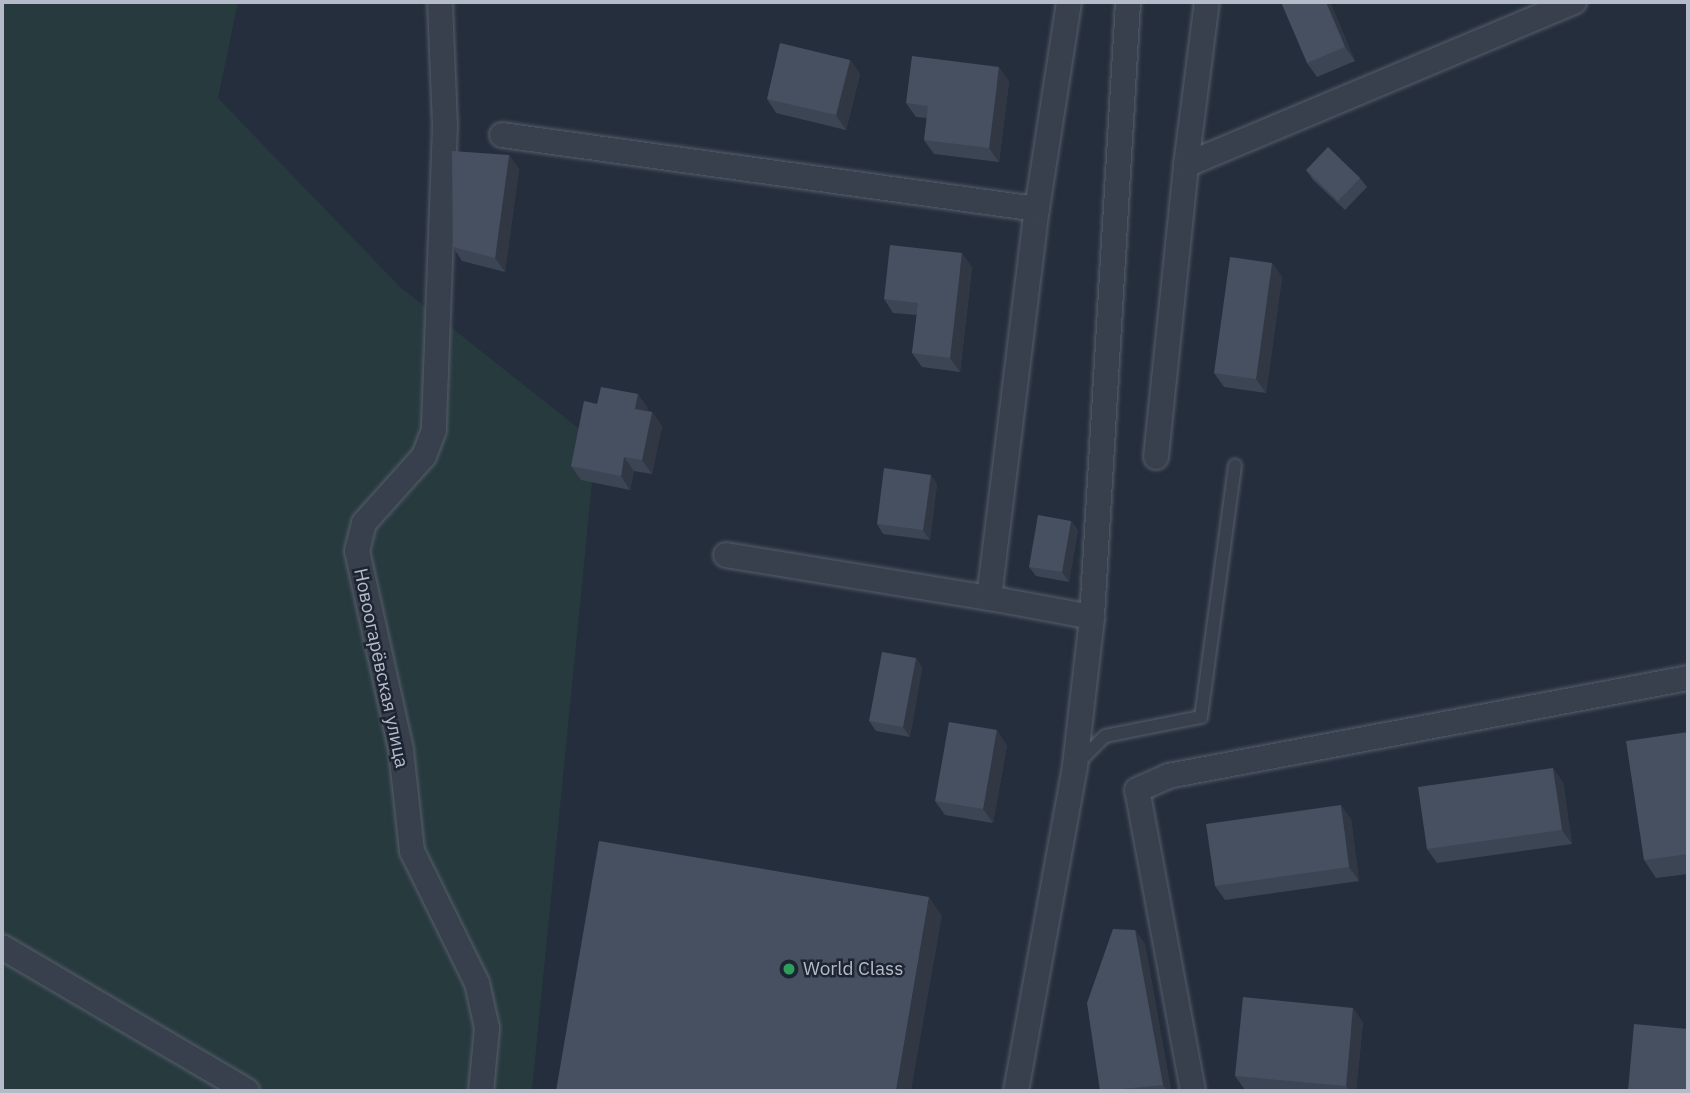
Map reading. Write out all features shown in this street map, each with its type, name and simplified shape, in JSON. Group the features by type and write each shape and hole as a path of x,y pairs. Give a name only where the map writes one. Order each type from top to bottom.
{"street":[{"name":"Новоогарёвская улица","path":"440,2 444,125 434,430 424,456 364,523 357,551 401,750 412,851 477,983 487,1028 481,1091"},
{"path":"989,598 1037,209 1069,2"},
{"path":"1016,1091 1075,765 1093,617 1128,2"},
{"path":"1156,457 1186,165 1207,2"},
{"path":"1186,165 1574,2"},
{"path":"502,135 1037,209"},
{"path":"726,555 1093,617"},
{"path":"1193,1091 1137,790 1168,776 1688,678"},
{"path":"2,947 247,1091"}],"lane":[{"path":"1075,765 1105,736 1202,717 1235,465"}],"green space":[{"path":"2,2 238,2 218,98 400,287 596,442 532,1091 2,1091"}],"building":[{"path":"1281,2 1326,2 1345,47 1307,63"},
{"path":"780,43 850,60 836,115 767,99"},
{"path":"912,56 999,67 989,148 924,140 928,106 906,103"},
{"path":"1328,147 1360,178 1338,201 1306,170"},
{"path":"452,151 509,155 495,258 453,247"},
{"path":"890,245 962,253 950,358 912,353 918,303 884,299"},
{"path":"1230,257 1272,263 1256,379 1214,373"},
{"path":"601,387 638,394 635,409 652,412 642,460 624,457 621,476 571,466 584,401 597,404"},
{"path":"884,468 931,475 923,530 877,524"},
{"path":"1038,515 1071,521 1062,572 1029,567"},
{"path":"882,652 916,658 903,727 869,721"},
{"path":"949,722 997,730 983,809 935,801"},
{"path":"1688,732 1688,854 1644,860 1626,741"},
{"path":"1553,768 1562,830 1427,849 1418,787"},
{"path":"1341,805 1349,867 1215,886 1206,824"},
{"path":"599,841 929,897 896,1091 556,1091"},
{"path":"1113,929 1135,930 1163,1085 1100,1091 1087,1003"},
{"path":"1243,997 1353,1008 1346,1086 1235,1076"},
{"path":"1634,1024 1688,1029 1688,1091 1628,1091"}],"place":[{"name":"World Class","path":"789,969"}]}
